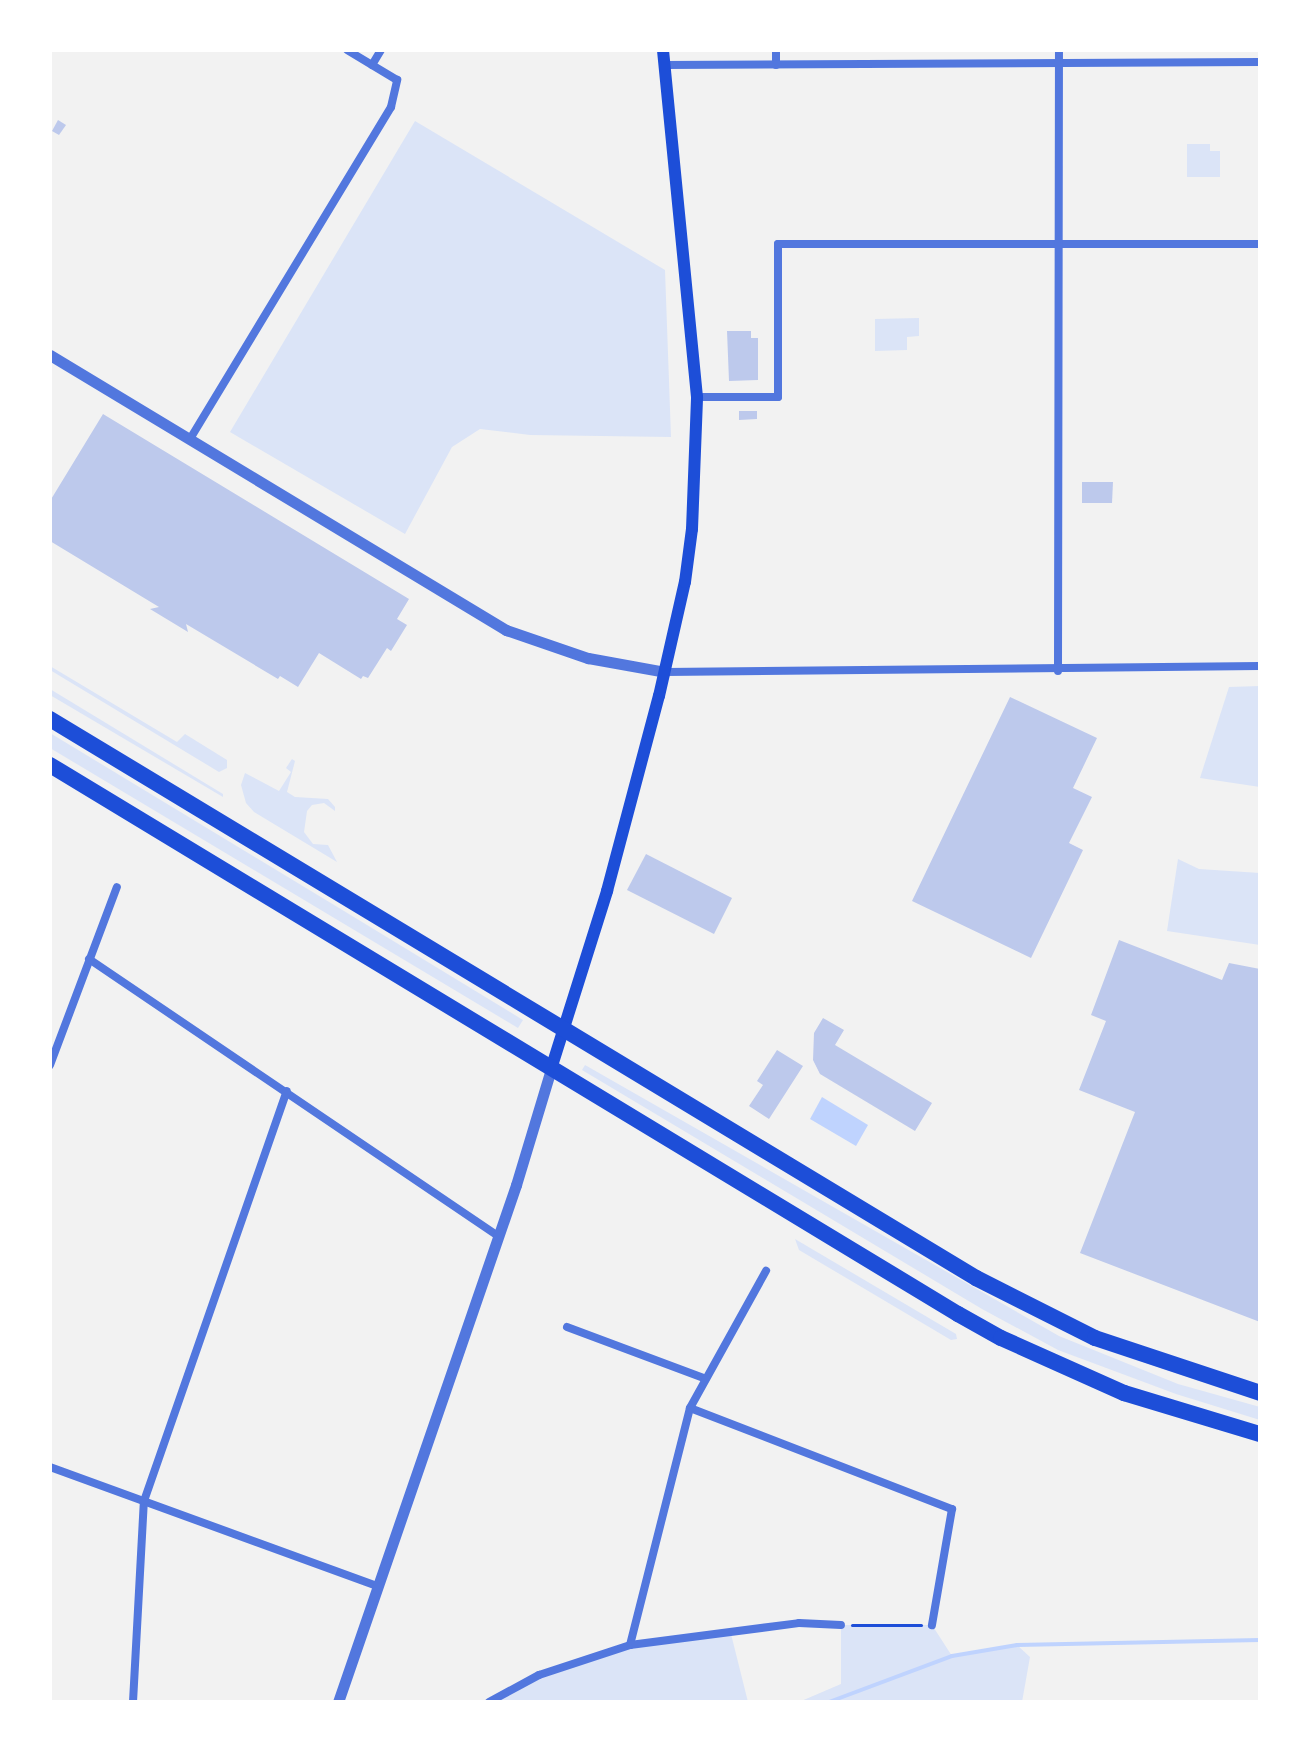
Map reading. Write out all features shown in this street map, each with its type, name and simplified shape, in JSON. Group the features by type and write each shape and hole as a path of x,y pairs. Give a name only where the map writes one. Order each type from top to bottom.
{"highway":[{"path":"50,719 1016,1300 1095,1338 1260,1393"},
{"path":"50,765 1001,1338 1124,1393 1260,1434"}],"main road":[{"path":"551,1069 607,891 665,672 692,529 697,397 663,50"}],"street":[{"path":"190,439 391,107 397,80 347,50"},
{"path":"372,65 381,50"},
{"path":"776,50 776,65"},
{"path":"1058,671 1059,50"},
{"path":"665,65 1260,62"},
{"path":"697,397 778,397 778,244 1260,244"},
{"path":"50,355 506,630 588,658 665,672 1058,671 1260,666"},
{"path":"50,1065 117,887"},
{"path":"89,959 498,1236"},
{"path":"338,1702 498,1236 551,1069"},
{"path":"133,1702 144,1501 287,1091"},
{"path":"630,1645 690,1408 766,1271"},
{"path":"567,1327 706,1379"},
{"path":"690,1408 952,1509 932,1625"},
{"path":"50,1467 377,1586"},
{"path":"489,1702 539,1675 630,1645 785,1625 841,1625"}],"path":[{"path":"841,1625 932,1625"}],"shaded area":[{"path":"415,121 665,270 671,437 530,435 480,429 452,447 405,534 230,432"},
{"path":"1187,144 1210,144 1210,151 1220,151 1220,177 1187,177"},
{"path":"919,318 919,336 907,337 907,350 875,351 875,319"},
{"path":"50,666 177,742 185,734 227,760 227,768 219,772 50,670"},
{"path":"1260,686 1260,787 1200,778 1229,687"},
{"path":"50,689 223,794 223,797 50,695"},
{"path":"50,733 523,1020 518,1028 50,748"},
{"path":"292,759 295,761 287,792 295,797 328,799 335,807 335,811 324,803 312,805 307,811 304,832 313,844 328,845 337,862 254,812 246,803 241,785 245,773 279,791 291,772 286,768"},
{"path":"1178,859 1199,869 1260,873 1260,945 1167,931"},
{"path":"585,1065 1059,1336 1178,1384 1260,1407 1260,1420 1176,1394 1058,1350 982,1309 582,1070"},
{"path":"795,1239 956,1334 957,1339 951,1340 799,1250"},
{"path":"841,1625 932,1625 952,1656 1017,1645 1030,1657 1022,1702 799,1702 841,1684"},
{"path":"730,1630 748,1702 489,1702 539,1675 630,1645"}],"water":[{"path":"822,1097 868,1125 856,1146 810,1119"}],"building":[{"path":"58,120 66,125 59,135 52,131"},
{"path":"727,331 751,331 751,338 758,338 758,380 729,381"},
{"path":"739,411 757,411 757,419 739,420"},
{"path":"103,414 409,599 397,619 407,625 391,651 387,648 368,678 363,676 361,679 319,653 298,687 280,676 278,679 186,624 188,632 150,609 159,607 50,541 50,501"},
{"path":"1082,482 1113,482 1112,503 1082,503"},
{"path":"1010,697 1097,738 1073,788 1092,797 1069,843 1083,850 1031,958 912,901"},
{"path":"646,854 732,898 714,934 627,890"},
{"path":"1119,940 1222,980 1229,963 1260,969 1260,1322 1080,1253 1135,1112 1079,1090 1106,1021 1091,1015"},
{"path":"823,1018 844,1030 835,1045 932,1103 915,1131 820,1074 813,1060 814,1033"},
{"path":"777,1050 803,1066 769,1119 749,1106 763,1085 757,1081"}],"waterway":[{"path":"829,1702 952,1656 1017,1645 1260,1640"}]}
